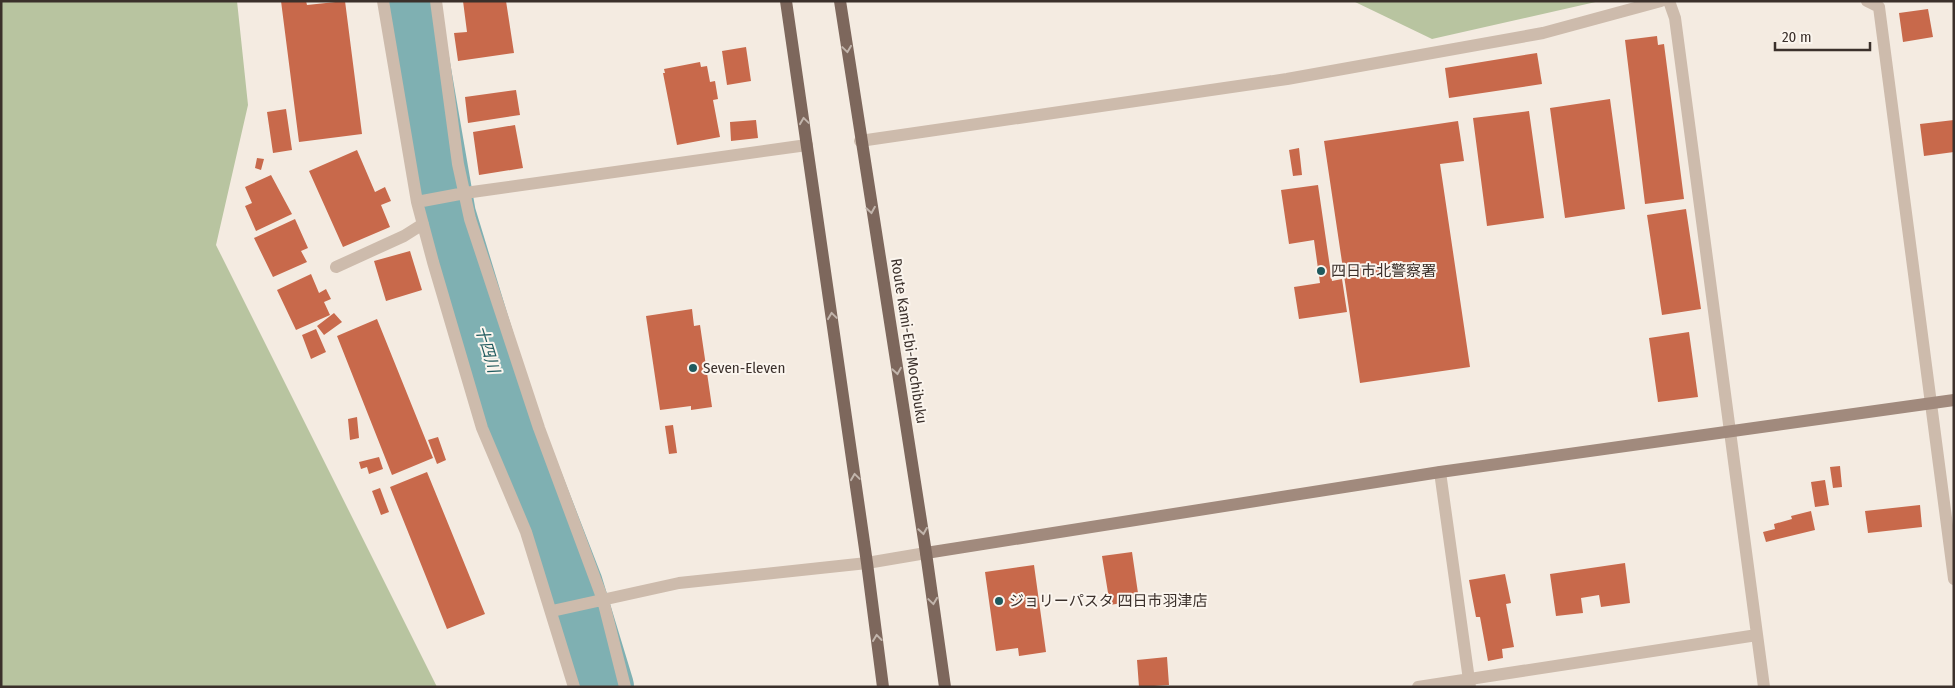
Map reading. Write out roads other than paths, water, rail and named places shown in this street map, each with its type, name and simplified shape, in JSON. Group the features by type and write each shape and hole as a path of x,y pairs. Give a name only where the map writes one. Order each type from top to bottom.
{"main road":[{"path":"786,1 867,563 883,687"},
{"name":"Route Kami-Ebi-Mochibuku","path":"840,1 860,141 926,552 945,687"}],"street":[{"path":"383,1 422,201 423,224 482,428 526,532 553,610 574,687"},
{"path":"436,1 461,193 521,377 599,601 625,687"},
{"path":"860,141 1287,79 1542,32 1661,1"},
{"path":"1669,1 1674,18 1764,687"},
{"path":"1867,1 1883,4 1954,579"},
{"path":"422,201 461,193 807,145"},
{"path":"336,267 423,224"},
{"path":"553,610 679,583 867,563 926,552 1440,472 1954,400"},
{"path":"1440,472 1470,683"},
{"path":"1418,687 1470,683 1757,635"}],"waterway":[{"name":"十四川","path":"410,1 447,215 508,415 574,585 605,687"}],"place":[{"name":"四日市北警察署","path":"1321,271"},
{"name":"Seven-Eleven","path":"693,368"},
{"name":"ジョリーパスタ 四日市羽津店","path":"999,601"}]}
